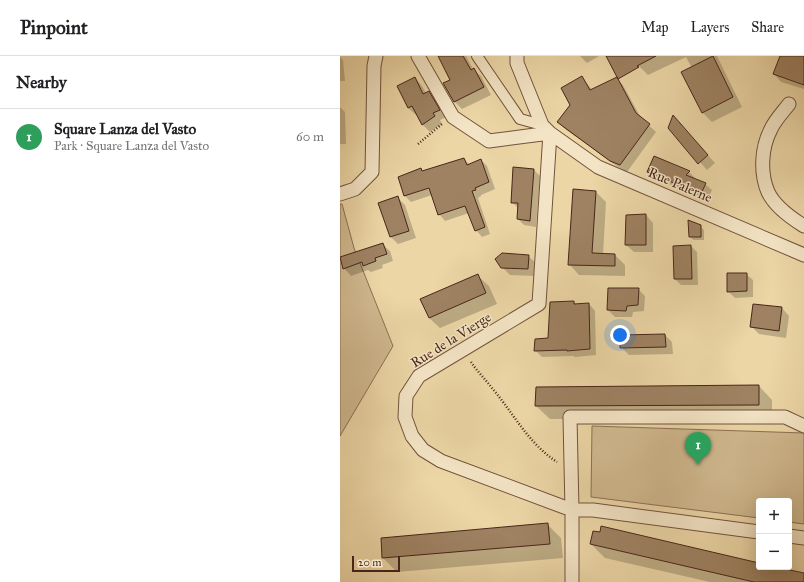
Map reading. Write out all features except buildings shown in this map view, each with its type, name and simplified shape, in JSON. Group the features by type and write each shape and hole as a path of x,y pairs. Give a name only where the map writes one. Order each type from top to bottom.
{"street":[{"path":"340,194 355,189 372,172 374,66 376,56"},
{"path":"418,56 453,117 489,141 546,129"},
{"path":"477,56 520,119 546,129"},
{"path":"517,56 517,63 546,129"},
{"path":"789,104 771,129 763,149 763,173 769,193 781,210 804,226"},
{"name":"Rue Palerne","path":"546,129 598,167 804,255"},
{"name":"Rue de la Vierge","path":"546,129 539,304 419,376 406,396 405,417 412,436 423,450 441,461 572,510"},
{"path":"572,582 570,418 785,417 804,426"},
{"path":"572,510 593,510 756,532"},
{"path":"792,536 804,538"}],"path":[{"path":"418,144 444,123"},
{"path":"463,350 478,373 492,388 533,442 555,460 571,470"}],"shaded area":[{"path":"340,204 342,204 354,248 393,346 340,436"},
{"path":"592,426 804,433 804,524 792,522 792,498 756,498 756,518 591,497"}],"place":[{"name":"Square Lanza del Vasto","path":"698,465"}]}
